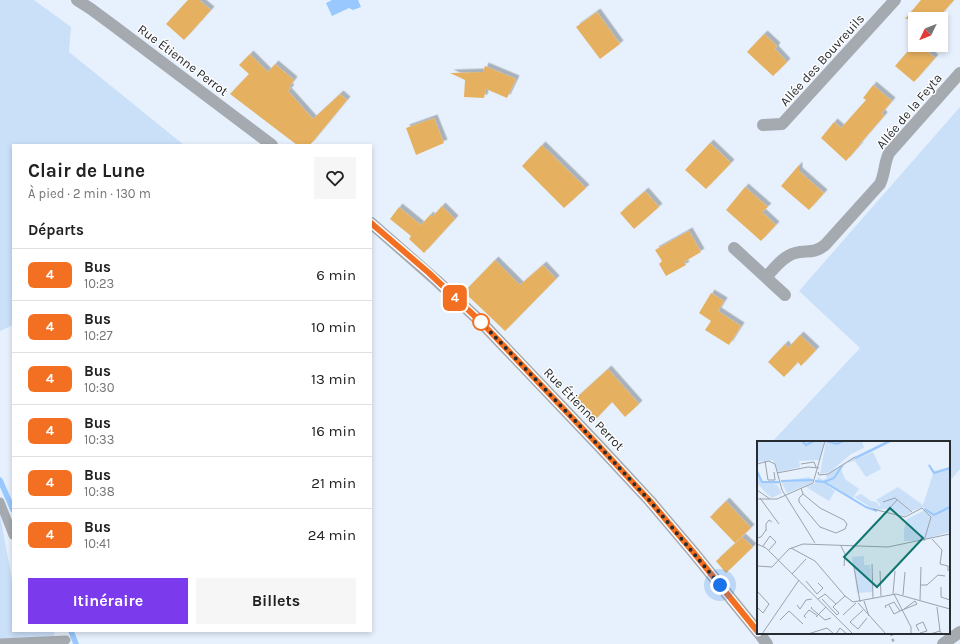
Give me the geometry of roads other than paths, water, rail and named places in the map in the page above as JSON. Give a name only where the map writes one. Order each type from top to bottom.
[{"type":"street","name":"Rue Étienne Perrot","points":[[77,0],[114,26],[271,144]]},
{"type":"street","name":"Allée des Bouvreuils","points":[[763,125],[782,124],[895,0]]},
{"type":"street","name":"Allée de la Feyta","points":[[766,277],[786,257],[794,253],[818,250],[825,245],[880,184],[886,159],[889,153],[960,73]]},
{"type":"street","name":"Rue Étienne Perrot","points":[[372,224],[432,276],[481,322],[599,446],[655,507],[757,632]]},
{"type":"street","points":[[734,248],[786,295]]},
{"type":"street","points":[[943,644],[960,632]]},
{"type":"street","name":"Rue Étienne Perrot","points":[[759,634],[767,644]]},
{"type":"lane","points":[[0,502],[12,532]]},
{"type":"lane","points":[[0,643],[65,638]]},
{"type":"water","points":[[332,0],[358,0],[361,7],[353,10],[349,8],[332,16],[326,3]]},
{"type":"waterway","points":[[0,480],[12,508]]},
{"type":"waterway","points":[[71,632],[76,644]]}]
